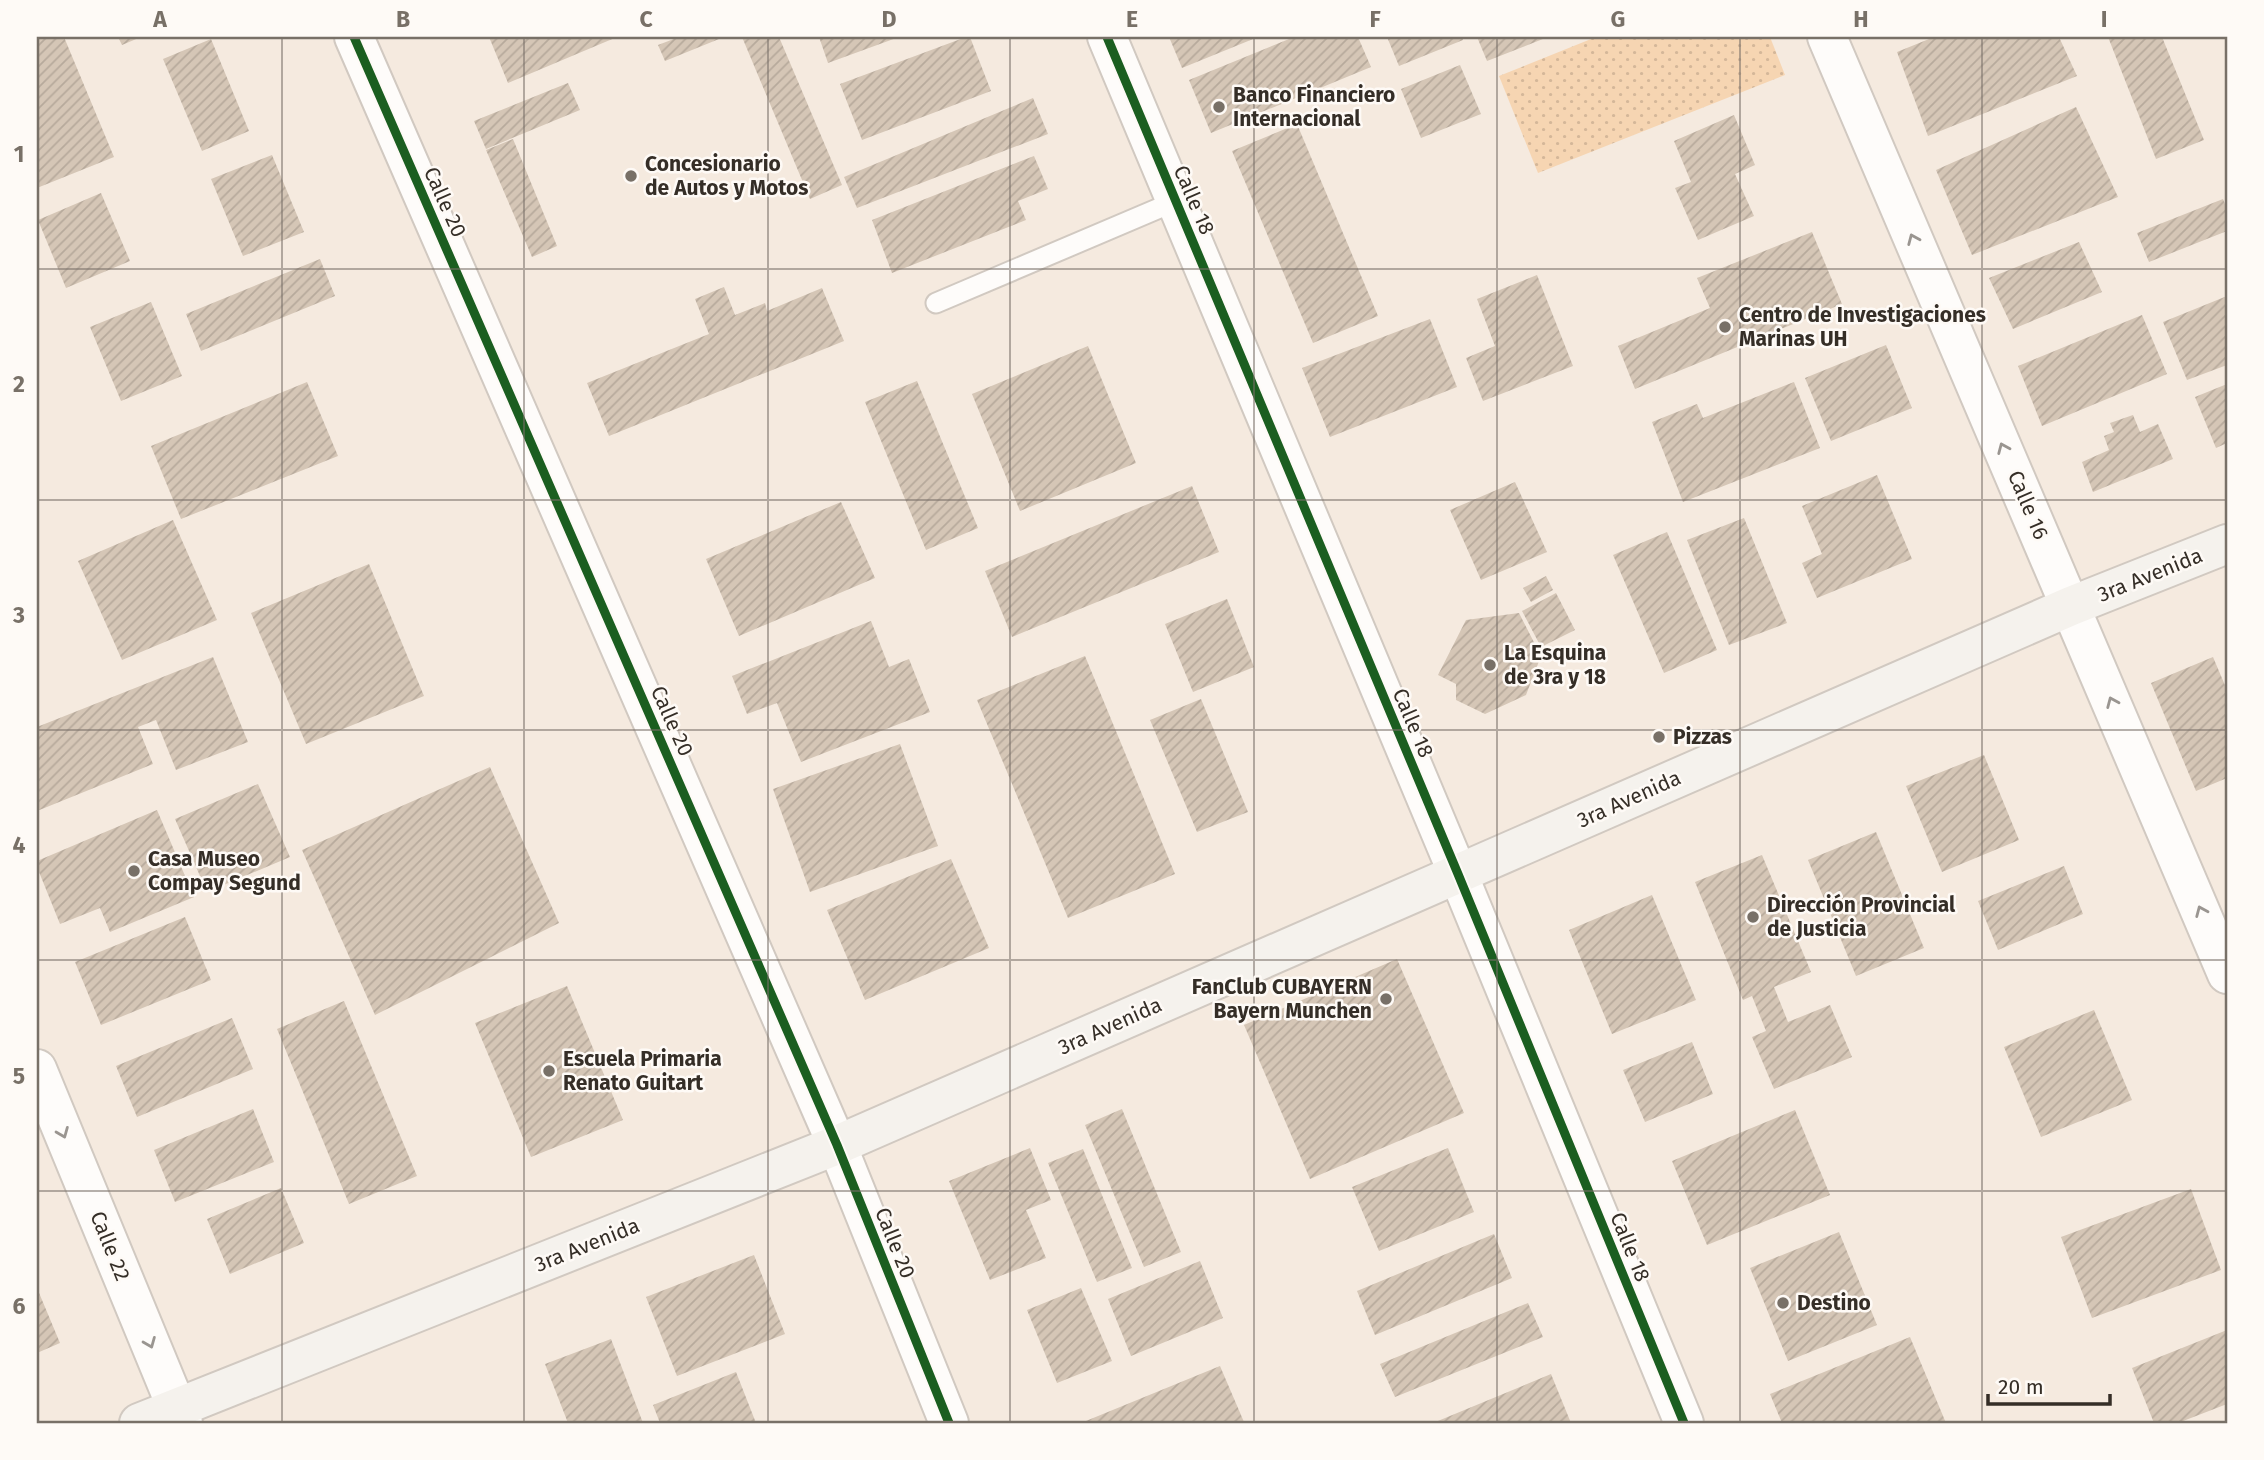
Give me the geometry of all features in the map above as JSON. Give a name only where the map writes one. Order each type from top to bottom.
[{"type":"main road","name":"3ra Avenida","points":[[139,1423],[180,1416],[837,1145],[2071,606],[2227,544]]},
{"type":"street","name":"Calle 20","points":[[354,37],[837,1145],[949,1423]]},
{"type":"street","name":"Calle 18","points":[[1107,37],[1458,874],[1684,1423]]},
{"type":"street","name":"Calle 16","points":[[1827,37],[2227,974]]},
{"type":"street","name":"Calle 22","points":[[37,1069],[180,1416]]},
{"type":"lane","points":[[936,303],[1176,201]]},
{"type":"shaded area","points":[[1596,37],[1770,37],[1785,75],[1538,173],[1499,76]]},
{"type":"building","points":[[37,37],[64,37],[114,157],[37,188]]},
{"type":"building","points":[[118,37],[141,37],[122,45]]},
{"type":"building","points":[[489,37],[617,37],[508,83]]},
{"type":"building","points":[[679,37],[719,39],[665,61],[658,45]]},
{"type":"building","points":[[742,37],[779,37],[842,185],[810,199]]},
{"type":"building","points":[[819,37],[899,37],[828,63]]},
{"type":"building","points":[[970,37],[991,91],[862,140],[840,84]]},
{"type":"building","points":[[1169,37],[1258,37],[1182,68]]},
{"type":"building","points":[[1294,37],[1358,37],[1371,67],[1211,133],[1189,80]]},
{"type":"building","points":[[1387,37],[1462,37],[1463,40],[1399,66]]},
{"type":"building","points":[[1477,37],[1548,37],[1487,61]]},
{"type":"building","points":[[1934,37],[2059,37],[2077,76],[1928,136],[1897,52]]},
{"type":"building","points":[[2108,37],[2162,37],[2204,140],[2156,159]]},
{"type":"building","points":[[211,39],[249,131],[202,151],[163,59]]},
{"type":"building","points":[[1460,65],[1481,114],[1421,138],[1401,89]]},
{"type":"building","points":[[568,83],[580,110],[486,149],[474,121]]},
{"type":"building","points":[[1033,98],[1048,134],[857,208],[844,177]]},
{"type":"building","points":[[2076,107],[2118,197],[1972,255],[1936,170]]},
{"type":"building","points":[[1734,115],[1755,165],[1735,174],[1754,216],[1698,240],[1675,188],[1691,182],[1674,141]]},
{"type":"building","points":[[1297,124],[1378,316],[1313,343],[1232,151]]},
{"type":"building","points":[[513,139],[557,246],[532,257],[486,150]]},
{"type":"building","points":[[272,155],[304,232],[243,256],[211,179]]},
{"type":"building","points":[[1034,156],[1048,189],[1018,201],[1026,220],[892,273],[872,220]]},
{"type":"building","points":[[101,193],[130,261],[66,288],[38,220]]},
{"type":"building","points":[[2223,199],[2227,209],[2227,231],[2149,262],[2137,233]]},
{"type":"building","name":"Centro de Investigaciones Marinas UH","points":[[1812,232],[1842,304],[1635,389],[1618,346],[1710,308],[1697,278]]},
{"type":"building","points":[[2079,242],[2102,292],[2013,329],[1989,278]]},
{"type":"building","points":[[320,259],[335,296],[201,351],[186,314]]},
{"type":"building","points":[[1537,275],[1573,366],[1483,401],[1466,358],[1495,346],[1477,299]]},
{"type":"building","points":[[724,287],[735,315],[765,303],[767,311],[822,288],[844,341],[609,436],[587,383],[709,334],[695,299]]},
{"type":"building","points":[[2227,296],[2227,365],[2187,380],[2163,322]]},
{"type":"building","points":[[151,302],[182,376],[121,401],[90,327]]},
{"type":"building","points":[[2142,315],[2167,374],[2042,426],[2018,366]]},
{"type":"building","points":[[1430,319],[1457,387],[1330,437],[1302,368]]},
{"type":"building","points":[[1886,345],[1912,408],[1831,441],[1805,378]]},
{"type":"building","points":[[1088,346],[1136,463],[1020,511],[972,394]]},
{"type":"building","points":[[917,381],[978,528],[926,550],[865,402]]},
{"type":"building","points":[[307,382],[338,456],[181,519],[151,446]]},
{"type":"building","points":[[1794,382],[1820,448],[1683,502],[1652,422],[1697,404],[1703,418]]},
{"type":"building","points":[[2227,384],[2227,443],[2216,448],[2195,397]]},
{"type":"building","points":[[2133,415],[2140,432],[2158,424],[2173,459],[2093,492],[2082,462],[2109,450],[2104,436],[2114,432],[2110,423]]},
{"type":"building","points":[[1877,475],[1912,559],[1817,598],[1802,563],[1822,554],[1802,506]]},
{"type":"building","points":[[1515,482],[1547,552],[1481,580],[1450,510]]},
{"type":"building","points":[[1192,486],[1219,552],[1012,637],[985,571]]},
{"type":"building","points":[[841,502],[875,578],[739,636],[706,559]]},
{"type":"building","points":[[1744,518],[1787,623],[1729,645],[1687,540]]},
{"type":"building","points":[[173,520],[217,620],[122,660],[78,561]]},
{"type":"building","points":[[1667,532],[1717,650],[1664,673],[1613,555]]},
{"type":"building","points":[[369,564],[424,696],[306,744],[251,613]]},
{"type":"building","points":[[1546,576],[1553,590],[1531,602],[1523,588]]},
{"type":"building","points":[[1556,593],[1575,630],[1541,647],[1522,611]]},
{"type":"building","points":[[1227,599],[1254,667],[1193,692],[1165,624]]},
{"type":"building","name":"La Esquina de 3ra y 18","points":[[1519,613],[1541,656],[1526,695],[1485,714],[1456,700],[1456,684],[1438,675],[1466,620]]},
{"type":"building","points":[[871,621],[889,667],[909,659],[930,712],[801,762],[777,703],[747,714],[732,676]]},
{"type":"building","points":[[1085,656],[1175,874],[1068,918],[977,700]]},
{"type":"building","points":[[213,657],[248,742],[176,770],[156,720],[138,727],[153,764],[37,811],[37,727]]},
{"type":"building","points":[[2213,657],[2227,690],[2227,778],[2196,791],[2151,683]]},
{"type":"building","points":[[1201,699],[1248,812],[1197,832],[1150,720]]},
{"type":"building","points":[[900,744],[938,846],[810,892],[773,789]]},
{"type":"building","points":[[1984,755],[2019,840],[1942,872],[1906,786]]},
{"type":"building","points":[[490,767],[559,923],[375,1015],[302,850]]},
{"type":"building","points":[[258,784],[290,857],[207,892],[175,819]]},
{"type":"building","name":"Casa Museo Compay Segund","points":[[157,810],[194,897],[110,932],[100,908],[60,924],[37,861]]},
{"type":"building","points":[[1876,832],[1924,948],[1856,976],[1808,860]]},
{"type":"building","points":[[1762,855],[1811,972],[1774,987],[1788,1022],[1830,1005],[1852,1057],[1774,1089],[1752,1037],[1766,1031],[1752,996],[1743,1000],[1695,882]]},
{"type":"building","points":[[951,859],[989,948],[865,1000],[827,910]]},
{"type":"building","points":[[2064,866],[2083,914],[1998,950],[1978,901]]},
{"type":"building","points":[[1652,895],[1696,1000],[1612,1034],[1569,930]]},
{"type":"building","points":[[185,917],[211,980],[101,1025],[75,962]]},
{"type":"building","points":[[1397,959],[1464,1113],[1310,1179],[1244,1025]]},
{"type":"building","name":"Escuela Primaria Renato Guitart","points":[[567,986],[623,1120],[531,1157],[475,1023]]},
{"type":"building","points":[[344,1001],[417,1176],[349,1204],[277,1029]]},
{"type":"building","points":[[2094,1010],[2132,1100],[2041,1137],[2004,1047]]},
{"type":"building","points":[[232,1018],[253,1069],[137,1117],[116,1066]]},
{"type":"building","points":[[1692,1042],[1713,1094],[1645,1122],[1623,1070]]},
{"type":"building","points":[[253,1109],[274,1162],[175,1202],[154,1150]]},
{"type":"building","points":[[1122,1109],[1181,1252],[1144,1267],[1085,1125]]},
{"type":"building","points":[[1795,1110],[1830,1195],[1707,1245],[1672,1161]]},
{"type":"building","points":[[1030,1148],[1051,1200],[1026,1210],[1046,1258],[990,1280],[949,1181]]},
{"type":"building","points":[[1448,1148],[1474,1212],[1379,1251],[1352,1187]]},
{"type":"building","points":[[1083,1149],[1132,1268],[1097,1282],[1048,1163]]},
{"type":"building","points":[[281,1188],[304,1243],[230,1274],[207,1219]]},
{"type":"building","points":[[2191,1189],[2221,1270],[2092,1318],[2061,1237]]},
{"type":"building","points":[[1839,1232],[1877,1325],[1788,1361],[1750,1268]]},
{"type":"building","points":[[1494,1234],[1512,1278],[1375,1335],[1357,1291]]},
{"type":"building","points":[[754,1255],[785,1334],[677,1376],[646,1297]]},
{"type":"building","points":[[1200,1261],[1223,1318],[1131,1356],[1108,1299]]},
{"type":"building","points":[[37,1288],[60,1343],[37,1353]]},
{"type":"building","points":[[1081,1288],[1112,1361],[1057,1383],[1027,1310]]},
{"type":"building","points":[[1528,1303],[1543,1337],[1395,1397],[1380,1364]]},
{"type":"building","points":[[2227,1330],[2227,1404],[2178,1423],[2154,1423],[2132,1368]]},
{"type":"building","points":[[1910,1337],[1946,1423],[1782,1423],[1770,1394]]},
{"type":"building","points":[[611,1339],[643,1423],[568,1423],[545,1364]]},
{"type":"building","points":[[1220,1366],[1244,1422],[1081,1423]]},
{"type":"building","points":[[736,1372],[756,1423],[660,1423],[653,1405]]},
{"type":"building","points":[[1551,1374],[1571,1423],[1433,1423]]},
{"type":"cycle path","points":[[354,37],[837,1145],[949,1423]]},
{"type":"cycle path","points":[[1107,37],[1458,874],[1684,1423]]},
{"type":"place","name":"Banco Financiero Internacional","points":[[1219,107]]},
{"type":"place","name":"Concesionario de Autos y Motos","points":[[631,176]]},
{"type":"place","name":"Centro de Investigaciones Marinas UH","points":[[1725,327]]},
{"type":"place","name":"La Esquina de 3ra y 18","points":[[1490,665]]},
{"type":"place","name":"Pizzas","points":[[1659,737]]},
{"type":"place","name":"Casa Museo Compay Segund","points":[[134,871]]},
{"type":"place","name":"Dirección Provincial de Justicia","points":[[1753,917]]},
{"type":"place","name":"FanClub CUBAYERN Bayern Munchen","points":[[1386,999]]},
{"type":"place","name":"Escuela Primaria Renato Guitart","points":[[549,1071]]},
{"type":"place","name":"Destino","points":[[1783,1303]]}]
